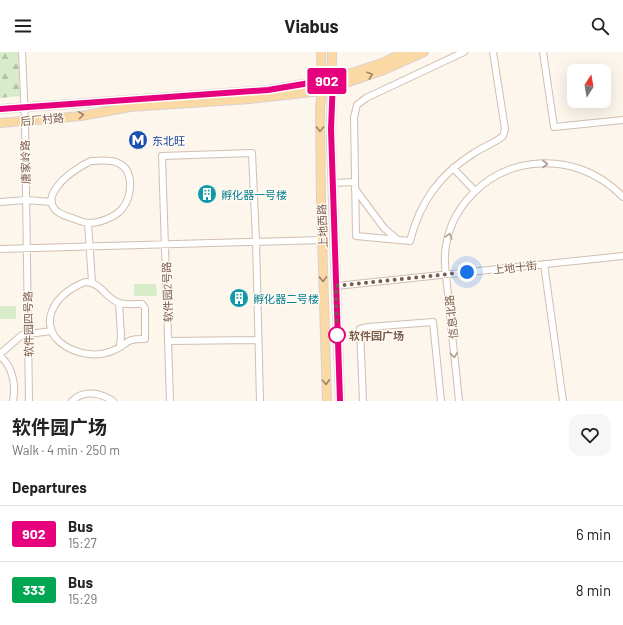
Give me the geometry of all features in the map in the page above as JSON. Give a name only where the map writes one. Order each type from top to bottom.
[{"type":"main road","name":"上地西路","points":[[321,52],[322,91],[320,107],[322,240],[328,401]]},
{"type":"main road","name":"上地西路","points":[[332,52],[333,88],[330,103],[340,401]]},
{"type":"main road","name":"后厂村路","points":[[0,110],[268,90],[333,79],[382,63],[405,52]]},
{"type":"main road","name":"后厂村路","points":[[0,123],[81,116],[130,107],[250,99],[322,91],[384,70],[424,52]]},
{"type":"street","name":"唐家岭路","points":[[22,52],[25,120],[27,248]]},
{"type":"street","points":[[464,52],[366,98],[357,105],[354,117],[356,236],[410,241],[415,219],[435,186],[453,168],[476,152],[501,138],[505,133],[493,52]]},
{"type":"street","points":[[543,52],[554,127],[623,120]]},
{"type":"street","name":"软件园2号路","points":[[170,401],[162,156],[252,153],[256,241]]},
{"type":"street","points":[[91,161],[118,162],[124,166],[130,179],[128,194],[123,208],[114,215],[100,221],[88,223],[58,214],[53,208],[53,194],[57,185],[80,166],[91,161]]},
{"type":"street","name":"信息北路","points":[[459,401],[445,254],[452,226],[459,212],[475,191],[487,180],[503,171],[517,166],[543,163],[583,169],[609,184],[623,197]]},
{"type":"street","points":[[453,168],[475,191]]},
{"type":"street","points":[[333,182],[355,182]]},
{"type":"street","points":[[355,189],[384,228],[398,240]]},
{"type":"street","points":[[0,202],[26,200],[52,202]]},
{"type":"street","points":[[88,223],[92,282]]},
{"type":"street","points":[[0,249],[322,240]]},
{"type":"street","points":[[256,241],[260,401]]},
{"type":"street","name":"软件园四号路","points":[[27,248],[29,401]]},
{"type":"street","name":"上地十街","points":[[336,286],[623,256]]},
{"type":"street","points":[[544,264],[563,401]]},
{"type":"street","points":[[85,282],[92,282],[99,286],[119,303],[142,304],[145,308],[145,339],[131,339],[110,352],[93,354],[74,351],[59,342],[51,331],[50,315],[56,303],[69,289],[85,282]]},
{"type":"street","points":[[119,303],[121,335],[120,347]]},
{"type":"street","points":[[363,401],[360,329],[368,327],[433,322],[441,401]]},
{"type":"street","points":[[13,401],[12,374],[6,362],[0,355],[20,336],[29,333],[51,331]]},
{"type":"street","points":[[168,341],[258,340]]},
{"type":"street","points":[[72,401],[78,396],[89,393],[105,396],[113,401]]},
{"type":"green space","points":[[0,52],[18,52],[20,96],[0,98]]},
{"type":"green space","points":[[134,284],[156,284],[157,296],[134,296]]},
{"type":"green space","points":[[0,306],[16,306],[16,319],[0,319]]},
{"type":"bus line","name":"902","points":[[0,109],[268,90],[333,79],[330,103],[340,401]]},
{"type":"place","name":"东北旺","points":[[138,140]]},
{"type":"place","name":"孵化器一号楼","points":[[207,194]]},
{"type":"place","name":"孵化器二号楼","points":[[239,298]]},
{"type":"place","name":"软件园广场","points":[[337,335]]},
{"type":"route","points":[[337,335],[336,286],[467,272]]}]
